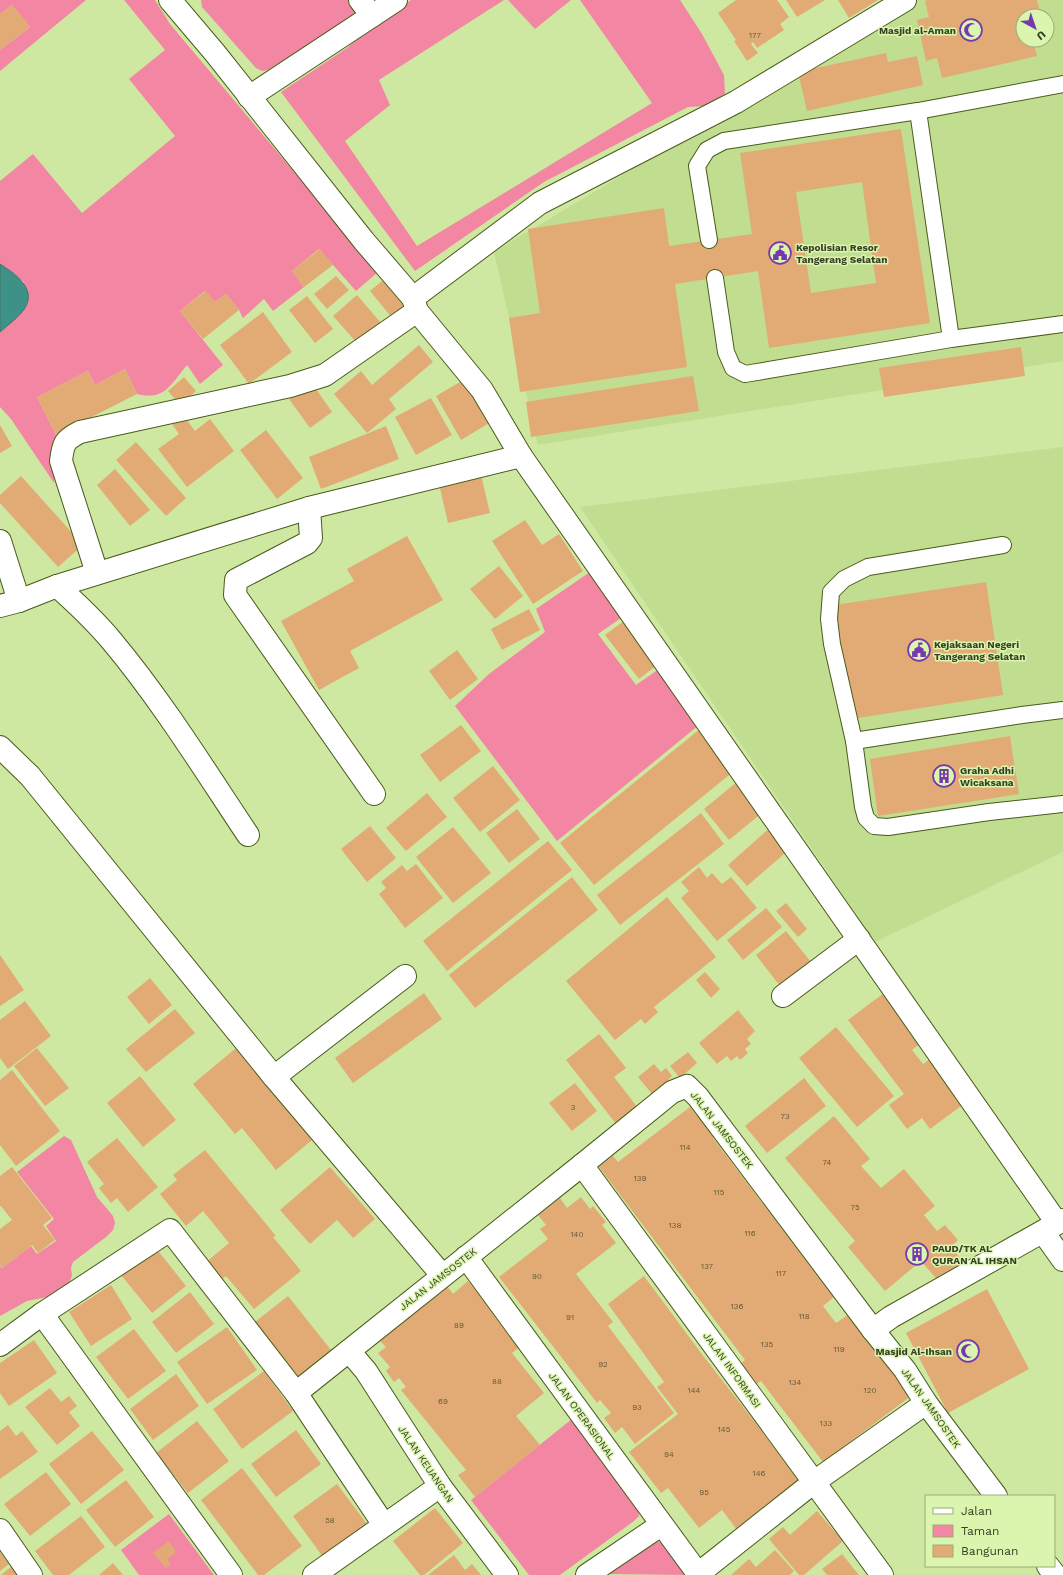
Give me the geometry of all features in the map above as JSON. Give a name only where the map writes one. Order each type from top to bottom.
[{"type":"street","points":[[170,0],[415,304],[482,390],[521,456],[859,939],[1054,1225],[1063,1260]]},
{"type":"street","points":[[249,97],[366,8],[396,0]]},
{"type":"street","points":[[97,573],[61,461],[63,445],[70,437],[80,432],[290,386],[325,375],[540,203],[736,102],[905,0]]},
{"type":"street","points":[[0,541],[9,603],[97,573],[309,508],[521,456]]},
{"type":"street","points":[[309,508],[311,538],[307,543],[236,580],[234,595],[374,794]]},
{"type":"street","points":[[57,586],[82,609],[111,640],[169,717],[248,836]]},
{"type":"street","points":[[0,747],[30,776],[274,1078],[442,1275]]},
{"type":"street","points":[[783,996],[859,939]]},
{"type":"street","points":[[274,1078],[405,976]]},
{"type":"street","name":"JALAN JAMSOSTEK","points":[[296,1393],[672,1092],[687,1086],[698,1097],[872,1330],[904,1370],[926,1403],[995,1495]]},
{"type":"street","name":"JALAN INFORMASI","points":[[582,1165],[882,1575]]},
{"type":"street","points":[[872,1330],[891,1317],[1054,1225]]},
{"type":"street","points":[[0,1345],[42,1314],[170,1230],[296,1393],[384,1525]]},
{"type":"street","name":"JALAN OPERASIONAL","points":[[466,1257],[661,1525],[699,1574]]},
{"type":"street","points":[[42,1314],[231,1575]]},
{"type":"street","name":"JALAN KEUANGAN","points":[[349,1351],[366,1371],[440,1486],[507,1575]]},
{"type":"street","points":[[699,1574],[814,1482],[926,1403]]},
{"type":"street","points":[[314,1575],[440,1486]]},
{"type":"street","points":[[587,1575],[661,1525]]},
{"type":"street","points":[[0,1530],[31,1575]]},
{"type":"street","points":[[1049,1567],[1055,1575]]},
{"type":"lane","points":[[709,240],[697,166],[707,150],[724,141],[918,111],[1063,84]]},
{"type":"lane","points":[[918,111],[951,339]]},
{"type":"lane","points":[[715,278],[726,352],[733,368],[745,374],[951,339],[1063,324]]},
{"type":"lane","points":[[1003,545],[868,567],[844,579],[831,592],[829,619],[832,644],[854,741],[863,807],[866,818],[874,826],[888,827],[989,812],[1063,804]]},
{"type":"lane","points":[[854,741],[1063,710]]},
{"type":"shaded area","points":[[915,0],[1063,0],[1063,361],[538,445],[494,252]]},
{"type":"shaded area","name":"Kejaksaan Negeri Tangerang Selatan","points":[[1063,447],[1063,852],[875,942],[580,507]]},
{"type":"green space","points":[[0,0],[86,0],[0,71],[0,50],[30,27],[12,5],[0,14]]},
{"type":"green space","points":[[124,0],[155,0],[170,24],[378,272],[356,291],[319,249],[292,271],[304,287],[273,311],[264,299],[243,318],[239,310],[226,294],[215,302],[205,291],[180,311],[223,365],[200,384],[187,365],[172,384],[161,393],[147,396],[137,394],[125,369],[95,385],[88,371],[37,397],[56,435],[54,483],[11,419],[0,407],[0,332],[25,307],[24,282],[0,264],[0,181],[33,154],[82,213],[175,136],[129,79],[165,50]]},
{"type":"green space","points":[[201,0],[348,0],[357,14],[268,70],[262,71],[256,68],[202,7]]},
{"type":"green space","points":[[411,0],[504,0],[379,80],[390,105],[345,141],[417,246],[652,103],[580,0],[680,0],[702,34],[724,75],[725,94],[704,106],[688,107],[544,182],[415,271],[281,92],[347,48],[373,25]]},
{"type":"green space","points":[[508,0],[571,0],[535,29]]},
{"type":"green space","points":[[590,572],[621,618],[598,634],[636,685],[659,669],[699,725],[557,841],[455,706],[489,674],[545,632],[536,609]]},
{"type":"green space","points":[[64,1136],[71,1140],[97,1197],[113,1216],[115,1223],[113,1230],[73,1262],[71,1268],[72,1275],[70,1281],[66,1285],[47,1297],[27,1301],[0,1316],[0,1266],[2,1268],[31,1246],[37,1254],[56,1241],[46,1226],[54,1219],[17,1172]]},
{"type":"green space","points":[[572,1419],[638,1506],[639,1516],[560,1575],[529,1575],[471,1500]]},
{"type":"green space","points":[[169,1514],[214,1575],[139,1575],[121,1550]]},
{"type":"green space","points":[[653,1542],[660,1542],[665,1546],[688,1575],[607,1574]]},
{"type":"water","points":[[0,264],[12,272],[22,282],[28,294],[28,301],[25,308],[17,318],[0,332]]},
{"type":"building","points":[[736,0],[777,0],[789,17],[780,24],[784,30],[757,48],[753,42],[751,44],[758,53],[747,61],[734,41],[736,40],[718,13]]},
{"type":"building","points":[[786,0],[825,0],[797,17]]},
{"type":"building","points":[[838,0],[878,0],[849,18]]},
{"type":"building","name":"Masjid al-Aman","points":[[1037,0],[1039,8],[1015,8],[1015,48],[1035,48],[1037,56],[942,78],[937,58],[926,61],[917,20],[929,17],[925,1]]},
{"type":"building","points":[[12,5],[30,27],[0,50],[0,14]]},
{"type":"building","points":[[886,53],[888,62],[917,56],[923,85],[807,111],[798,72]]},
{"type":"building","points":[[901,129],[930,323],[769,348],[758,271],[675,284],[687,367],[520,392],[509,318],[540,313],[528,229],[664,208],[669,246],[752,234],[740,153]],"holes":[[[862,182],[876,283],[811,293],[796,192]]]},
{"type":"building","points":[[320,249],[333,265],[304,287],[292,271]]},
{"type":"building","points":[[336,276],[349,290],[327,309],[314,294]]},
{"type":"building","points":[[387,277],[414,310],[397,324],[370,291]]},
{"type":"building","points":[[206,291],[215,302],[226,294],[239,310],[203,339],[180,311]]},
{"type":"building","points":[[357,295],[381,323],[358,344],[333,316]]},
{"type":"building","points":[[307,296],[333,329],[315,343],[289,310]]},
{"type":"building","points":[[263,312],[292,352],[249,384],[220,345]]},
{"type":"building","points":[[419,345],[433,362],[389,399],[396,409],[367,433],[334,394],[361,371],[372,385]]},
{"type":"building","points":[[1021,347],[1025,376],[884,397],[879,368]]},
{"type":"building","points":[[125,369],[137,394],[56,435],[37,397],[88,371],[95,385]]},
{"type":"building","points":[[693,376],[699,411],[531,437],[526,402]]},
{"type":"building","points":[[184,377],[196,391],[180,405],[168,391]]},
{"type":"building","points":[[465,379],[491,422],[461,440],[436,396]]},
{"type":"building","points":[[312,383],[332,412],[310,428],[289,399]]},
{"type":"building","points":[[431,398],[452,435],[416,455],[395,417]]},
{"type":"building","points":[[184,416],[195,431],[210,419],[234,451],[187,487],[158,449],[179,434],[172,424]]},
{"type":"building","points":[[0,425],[12,446],[0,453]]},
{"type":"building","points":[[386,426],[399,459],[321,489],[309,457]]},
{"type":"building","points":[[266,430],[303,478],[277,499],[240,450]]},
{"type":"building","points":[[136,442],[186,498],[166,516],[116,460]]},
{"type":"building","points":[[115,469],[150,510],[130,526],[97,485]]},
{"type":"building","points":[[481,475],[490,513],[448,523],[439,484]]},
{"type":"building","points":[[21,476],[83,545],[58,567],[0,503],[0,495]]},
{"type":"building","points":[[525,520],[542,545],[559,534],[583,571],[533,604],[492,541]]},
{"type":"building","points":[[407,536],[443,600],[350,651],[359,668],[319,690],[281,621],[354,581],[347,569]]},
{"type":"building","points":[[499,566],[523,596],[495,619],[470,589]]},
{"type":"building","name":"Kejaksaan Negeri Tangerang Selatan","points":[[986,582],[1003,695],[852,719],[835,605]]},
{"type":"building","points":[[529,609],[540,630],[502,650],[491,629]]},
{"type":"building","points":[[628,618],[661,662],[639,679],[605,635]]},
{"type":"building","points":[[457,650],[478,679],[450,700],[429,671]]},
{"type":"building","points":[[461,725],[481,751],[440,782],[420,755]]},
{"type":"building","points":[[700,729],[734,771],[594,885],[560,843]]},
{"type":"building","name":"Graha Adhi Wicaksana","points":[[1010,736],[1019,794],[878,816],[870,759]]},
{"type":"building","points":[[493,766],[520,800],[480,832],[453,798]]},
{"type":"building","points":[[738,781],[763,812],[729,840],[704,809]]},
{"type":"building","points":[[427,793],[447,817],[406,851],[386,828]]},
{"type":"building","points":[[517,809],[540,839],[509,863],[486,833]]},
{"type":"building","points":[[701,813],[724,844],[620,925],[597,895]]},
{"type":"building","points":[[370,826],[396,858],[367,882],[341,849]]},
{"type":"building","points":[[772,826],[791,848],[747,886],[728,865]]},
{"type":"building","points":[[453,827],[491,873],[453,903],[416,857]]},
{"type":"building","points":[[548,841],[572,870],[447,971],[423,941]]},
{"type":"building","points":[[416,864],[443,898],[405,928],[379,894],[386,888],[381,882],[402,865],[407,871]]},
{"type":"building","points":[[699,867],[707,878],[712,873],[722,884],[731,877],[757,908],[717,941],[681,898],[689,891],[681,882]]},
{"type":"building","points":[[572,877],[598,910],[475,1008],[449,975]]},
{"type":"building","points":[[667,897],[716,957],[654,1007],[658,1012],[645,1024],[641,1019],[615,1040],[566,981]]},
{"type":"building","points":[[786,903],[807,929],[798,937],[776,911]]},
{"type":"building","points":[[766,908],[782,927],[743,960],[727,940]]},
{"type":"building","points":[[786,931],[811,962],[780,986],[756,955]]},
{"type":"building","points":[[0,955],[24,990],[0,1006]]},
{"type":"building","points":[[705,972],[720,989],[711,998],[696,980]]},
{"type":"building","points":[[150,978],[172,1005],[149,1024],[127,997]]},
{"type":"building","points":[[424,993],[442,1019],[353,1083],[335,1058]]},
{"type":"building","points":[[884,993],[927,1038],[912,1050],[923,1064],[936,1055],[969,1100],[930,1129],[922,1118],[907,1129],[889,1105],[904,1094],[848,1020]]},
{"type":"building","points":[[25,1001],[51,1036],[8,1069],[0,1058],[0,1020]]},
{"type":"building","points":[[175,1009],[195,1033],[146,1072],[126,1049]]},
{"type":"building","points":[[738,1010],[755,1031],[747,1039],[751,1044],[745,1049],[748,1053],[740,1060],[737,1056],[731,1061],[727,1056],[717,1064],[699,1043]]},
{"type":"building","points":[[836,1027],[894,1096],[857,1127],[799,1058]]},
{"type":"building","points":[[599,1034],[626,1068],[614,1077],[638,1108],[617,1125],[566,1060]]},
{"type":"building","points":[[37,1048],[69,1088],[45,1106],[14,1066]]},
{"type":"building","points":[[236,1048],[312,1140],[276,1170],[242,1128],[235,1134],[193,1084]]},
{"type":"building","points":[[688,1052],[697,1063],[680,1078],[670,1066]]},
{"type":"building","points":[[654,1064],[661,1072],[666,1068],[672,1076],[668,1080],[673,1086],[656,1099],[638,1077]]},
{"type":"building","points":[[12,1070],[60,1131],[16,1166],[0,1145],[0,1080]]},
{"type":"building","points":[[140,1076],[176,1120],[143,1147],[107,1103]]},
{"type":"building","points":[[804,1078],[826,1106],[767,1153],[745,1126]]},
{"type":"building","points":[[575,1083],[597,1111],[572,1131],[549,1103]]},
{"type":"building","points":[[690,1107],[697,1116],[703,1112],[719,1133],[713,1138],[834,1297],[823,1306],[836,1323],[849,1314],[911,1396],[823,1462],[761,1381],[754,1386],[739,1365],[745,1360],[599,1167],[613,1156],[618,1162]]},
{"type":"building","points":[[834,1116],[870,1159],[861,1166],[881,1188],[904,1169],[935,1206],[924,1215],[937,1231],[945,1225],[958,1240],[951,1247],[965,1264],[941,1284],[921,1261],[885,1291],[848,1247],[855,1241],[785,1158]]},
{"type":"building","points":[[117,1138],[158,1187],[128,1212],[117,1198],[111,1203],[99,1188],[104,1184],[87,1162]]},
{"type":"building","points":[[205,1150],[276,1236],[273,1237],[301,1271],[254,1309],[226,1276],[220,1281],[205,1263],[229,1243],[203,1211],[186,1226],[160,1194],[177,1180],[173,1175]]},
{"type":"building","points":[[12,1167],[52,1218],[43,1225],[55,1240],[38,1253],[32,1245],[2,1268],[0,1265],[0,1229],[12,1220],[1,1206],[0,1207],[0,1176]]},
{"type":"building","points":[[330,1167],[375,1219],[353,1238],[337,1220],[310,1244],[280,1210]]},
{"type":"building","points":[[581,1197],[590,1209],[593,1206],[606,1222],[602,1225],[616,1243],[576,1274],[613,1322],[608,1326],[674,1413],[635,1444],[622,1427],[615,1433],[604,1418],[611,1413],[600,1400],[597,1403],[499,1277],[548,1239],[540,1229],[546,1225],[538,1215],[560,1198],[567,1208]]},
{"type":"building","points":[[155,1247],[186,1286],[152,1313],[121,1275]]},
{"type":"building","points":[[644,1276],[701,1353],[771,1443],[776,1439],[789,1454],[782,1458],[800,1481],[737,1530],[722,1510],[699,1528],[668,1488],[661,1493],[629,1452],[678,1414],[657,1387],[664,1382],[608,1304]]},
{"type":"building","points":[[468,1281],[521,1346],[512,1353],[544,1393],[516,1416],[540,1445],[475,1497],[458,1475],[466,1470],[401,1390],[406,1387],[399,1378],[394,1382],[386,1371],[390,1367],[378,1353],[386,1347],[379,1340],[447,1286],[453,1294]]},
{"type":"building","points":[[111,1285],[132,1319],[91,1346],[69,1312]]},
{"type":"building","name":"Masjid Al-Ihsan","points":[[987,1289],[1029,1369],[948,1413],[906,1333]]},
{"type":"building","points":[[190,1292],[214,1324],[176,1353],[152,1322]]},
{"type":"building","points":[[288,1296],[331,1350],[294,1380],[251,1325]]},
{"type":"building","points":[[227,1327],[257,1370],[207,1404],[177,1362]]},
{"type":"building","points":[[134,1329],[166,1371],[128,1399],[96,1357]]},
{"type":"building","points":[[34,1340],[57,1373],[9,1406],[0,1393],[0,1363]]},
{"type":"building","points":[[264,1371],[293,1411],[242,1449],[213,1409]]},
{"type":"building","points":[[176,1374],[199,1406],[153,1440],[130,1409]]},
{"type":"building","points":[[50,1388],[61,1402],[69,1396],[77,1406],[69,1412],[80,1426],[57,1445],[25,1407]]},
{"type":"building","points":[[197,1421],[229,1461],[188,1493],[156,1453]]},
{"type":"building","points":[[8,1425],[16,1436],[22,1431],[38,1452],[0,1479],[0,1431]]},
{"type":"building","points":[[296,1430],[321,1464],[276,1497],[251,1464]]},
{"type":"building","points":[[92,1431],[124,1470],[81,1504],[49,1464]]},
{"type":"building","points":[[242,1468],[302,1546],[264,1575],[258,1575],[201,1500]]},
{"type":"building","points":[[46,1472],[71,1504],[30,1536],[4,1504]]},
{"type":"building","points":[[126,1480],[154,1517],[115,1547],[86,1510]]},
{"type":"building","points":[[337,1484],[367,1524],[323,1557],[293,1516]]},
{"type":"building","points":[[435,1508],[463,1543],[424,1575],[420,1575],[393,1541]]},
{"type":"building","points":[[817,1511],[843,1541],[804,1575],[799,1575],[769,1539],[783,1527],[790,1535]]},
{"type":"building","points":[[81,1516],[105,1547],[69,1575],[53,1575],[35,1551]]},
{"type":"building","points":[[169,1541],[176,1552],[167,1559],[171,1564],[166,1568],[153,1553]]},
{"type":"building","points":[[775,1550],[794,1571],[790,1575],[731,1575],[749,1559],[756,1567]]},
{"type":"building","points":[[0,1552],[9,1564],[0,1571]]},
{"type":"building","points":[[842,1554],[859,1575],[827,1575],[822,1569]]},
{"type":"building","points":[[454,1555],[465,1570],[472,1564],[481,1575],[428,1575]]},
{"type":"building","points":[[17,1562],[24,1575],[1,1575]]},
{"type":"building","points":[[113,1563],[123,1575],[99,1575]]},
{"type":"place","name":"Masjid al-Aman","points":[[971,30]]},
{"type":"place","name":"Kepolisian Resor Tangerang Selatan","points":[[780,253]]},
{"type":"place","name":"Kejaksaan Negeri Tangerang Selatan","points":[[919,650]]},
{"type":"place","name":"Graha Adhi Wicaksana","points":[[944,776]]},
{"type":"place","name":"PAUD/TK AL QURAN AL IHSAN","points":[[917,1254]]},
{"type":"place","name":"Masjid Al-Ihsan","points":[[968,1351]]}]
